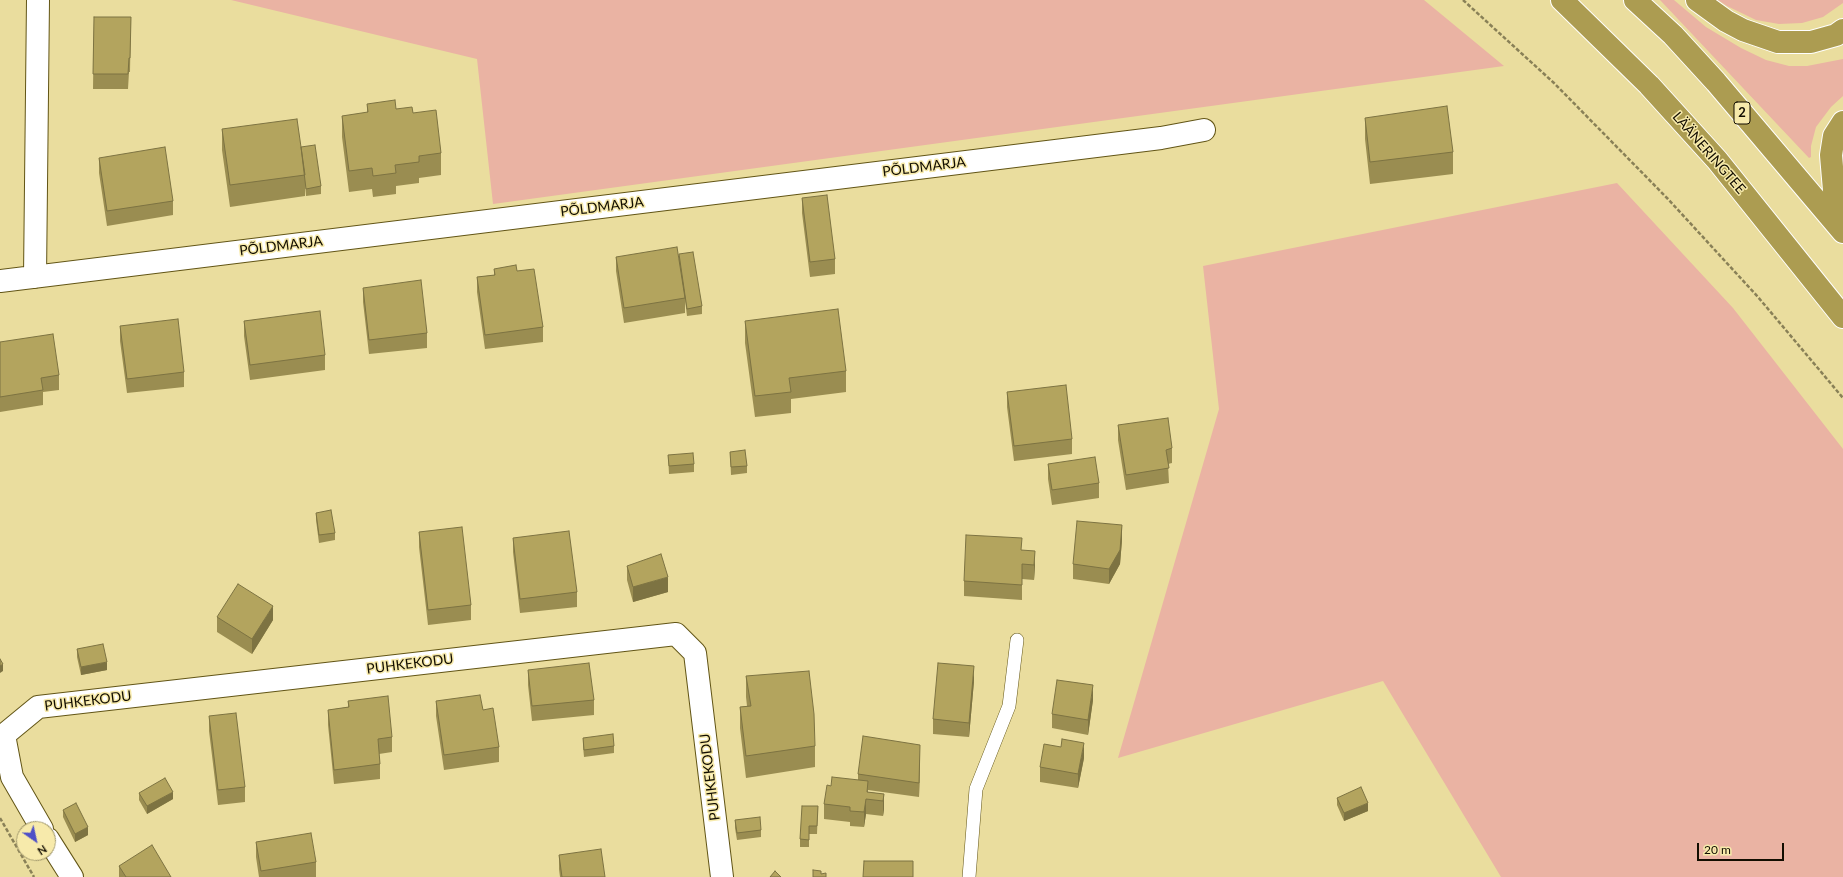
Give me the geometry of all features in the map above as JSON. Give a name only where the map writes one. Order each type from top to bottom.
[{"type":"highway","name":"LÄÄNERINGTEE","points":[[1562,0],[1649,85],[1717,160],[1843,318]]},
{"type":"highway","name":"2","points":[[1635,0],[1673,36],[1716,82],[1843,232]]},
{"type":"highway","points":[[1697,0],[1726,21],[1743,30],[1778,42],[1811,42],[1824,39],[1843,30]]},
{"type":"highway","points":[[1843,122],[1834,136],[1831,155],[1834,190],[1843,211]]},
{"type":"street","points":[[35,276],[38,0]]},
{"type":"street","name":"PÕLDMARJA","points":[[0,281],[1124,142],[1204,130]]},
{"type":"street","name":"PUHKEKODU","points":[[37,821],[12,777],[4,735],[38,707],[676,634],[695,653],[722,877]]},
{"type":"street","points":[[56,852],[72,877]]},
{"type":"lane","points":[[969,877],[976,789],[1009,706],[1017,640]]},
{"type":"path","points":[[1463,0],[1554,83],[1668,199],[1758,297],[1843,398]]},
{"type":"path","points":[[0,818],[34,877]]},
{"type":"shaded area","points":[[231,0],[1424,0],[1504,66],[493,204],[477,59]]},
{"type":"shaded area","points":[[1660,0],[1674,0],[1706,27],[1741,48],[1766,60],[1789,66],[1807,66],[1843,59],[1843,96],[1831,107],[1816,127],[1811,146],[1811,157],[1809,158]]},
{"type":"shaded area","points":[[1718,0],[1843,0],[1843,3],[1823,17],[1802,23],[1779,24],[1756,20]]},
{"type":"shaded area","points":[[1617,183],[1733,308],[1843,449],[1843,877],[1501,877],[1383,681],[1118,758],[1219,409],[1203,266]]},
{"type":"building","points":[[94,17],[131,17],[128,74],[93,74]]},
{"type":"building","points":[[395,100],[396,109],[412,107],[413,113],[436,110],[441,153],[419,156],[419,162],[395,165],[396,173],[373,176],[372,168],[349,171],[342,116],[368,112],[367,104]]},
{"type":"building","points":[[1447,106],[1453,152],[1370,162],[1365,118]]},
{"type":"building","points":[[297,119],[305,175],[230,185],[222,129]]},
{"type":"building","points":[[315,145],[321,186],[306,189],[301,147]]},
{"type":"building","points":[[165,147],[173,201],[107,211],[99,158]]},
{"type":"building","points":[[827,195],[835,259],[810,262],[802,198]]},
{"type":"building","points":[[677,247],[685,298],[624,308],[616,257]]},
{"type":"building","points":[[693,252],[702,306],[687,309],[679,254]]},
{"type":"building","points":[[516,265],[517,271],[534,269],[543,327],[485,335],[477,277],[495,275],[494,269]]},
{"type":"building","points":[[421,280],[427,333],[369,340],[363,288]]},
{"type":"building","points":[[838,309],[846,371],[789,378],[791,392],[755,396],[745,321]]},
{"type":"building","points":[[320,311],[325,355],[250,365],[244,321]]},
{"type":"building","points":[[178,319],[184,372],[127,379],[120,326]]},
{"type":"building","points":[[53,334],[59,375],[41,378],[43,390],[0,397],[0,342]]},
{"type":"building","points":[[1066,385],[1072,439],[1014,446],[1007,392]]},
{"type":"building","points":[[1168,418],[1172,448],[1166,450],[1169,468],[1126,475],[1118,425]]},
{"type":"building","points":[[745,450],[747,466],[731,467],[730,452]]},
{"type":"building","points":[[693,453],[694,464],[669,466],[668,455]]},
{"type":"building","points":[[1095,457],[1099,483],[1052,490],[1048,464]]},
{"type":"building","points":[[331,510],[335,533],[319,535],[316,513]]},
{"type":"building","points":[[1077,521],[1122,525],[1120,550],[1109,569],[1073,564]]},
{"type":"building","points":[[462,527],[471,605],[428,610],[419,532]]},
{"type":"building","points":[[569,531],[577,592],[520,599],[513,538]]},
{"type":"building","points":[[966,535],[1022,538],[1021,550],[1035,551],[1034,565],[1022,564],[1022,585],[964,581]]},
{"type":"building","points":[[661,554],[668,577],[633,587],[627,566]]},
{"type":"building","points":[[238,584],[273,606],[252,639],[217,617]]},
{"type":"building","points":[[103,644],[107,662],[81,667],[77,649]]},
{"type":"building","points":[[0,659],[3,664],[0,666]]},
{"type":"building","points":[[589,663],[594,700],[532,706],[528,670]]},
{"type":"building","points":[[938,663],[974,666],[969,723],[933,719]]},
{"type":"building","points":[[809,671],[814,714],[815,746],[746,756],[740,707],[751,706],[746,676]]},
{"type":"building","points":[[1057,680],[1093,685],[1088,720],[1052,714]]},
{"type":"building","points":[[480,695],[483,710],[493,708],[499,747],[444,755],[436,701]]},
{"type":"building","points":[[388,696],[392,737],[378,739],[380,764],[334,770],[328,710],[349,707],[348,701]]},
{"type":"building","points":[[236,713],[245,787],[218,790],[209,716]]},
{"type":"building","points":[[613,734],[614,746],[584,750],[583,738]]},
{"type":"building","points":[[863,736],[920,745],[919,783],[858,774]]},
{"type":"building","points":[[1062,739],[1084,743],[1078,774],[1040,767],[1044,744],[1061,747]]},
{"type":"building","points":[[832,777],[868,781],[867,792],[884,794],[883,801],[866,799],[864,812],[850,811],[850,807],[824,804],[827,785],[831,786]]},
{"type":"building","points":[[165,778],[173,792],[147,806],[139,793]]},
{"type":"building","points":[[1361,787],[1368,803],[1344,813],[1337,798]]},
{"type":"building","points":[[76,803],[88,827],[75,834],[63,810]]},
{"type":"building","points":[[802,806],[818,806],[817,826],[809,826],[809,840],[800,839]]},
{"type":"building","points":[[760,817],[761,830],[737,833],[735,820]]},
{"type":"building","points":[[311,833],[316,862],[261,871],[256,842]]},
{"type":"building","points":[[152,845],[171,877],[126,877],[119,866]]},
{"type":"building","points":[[601,849],[605,877],[562,877],[559,855]]},
{"type":"building","points":[[864,861],[913,861],[913,877],[863,877]]},
{"type":"building","points":[[813,870],[821,871],[821,874],[826,873],[826,877],[813,877]]},
{"type":"building","points":[[775,871],[781,877],[770,877]]}]
